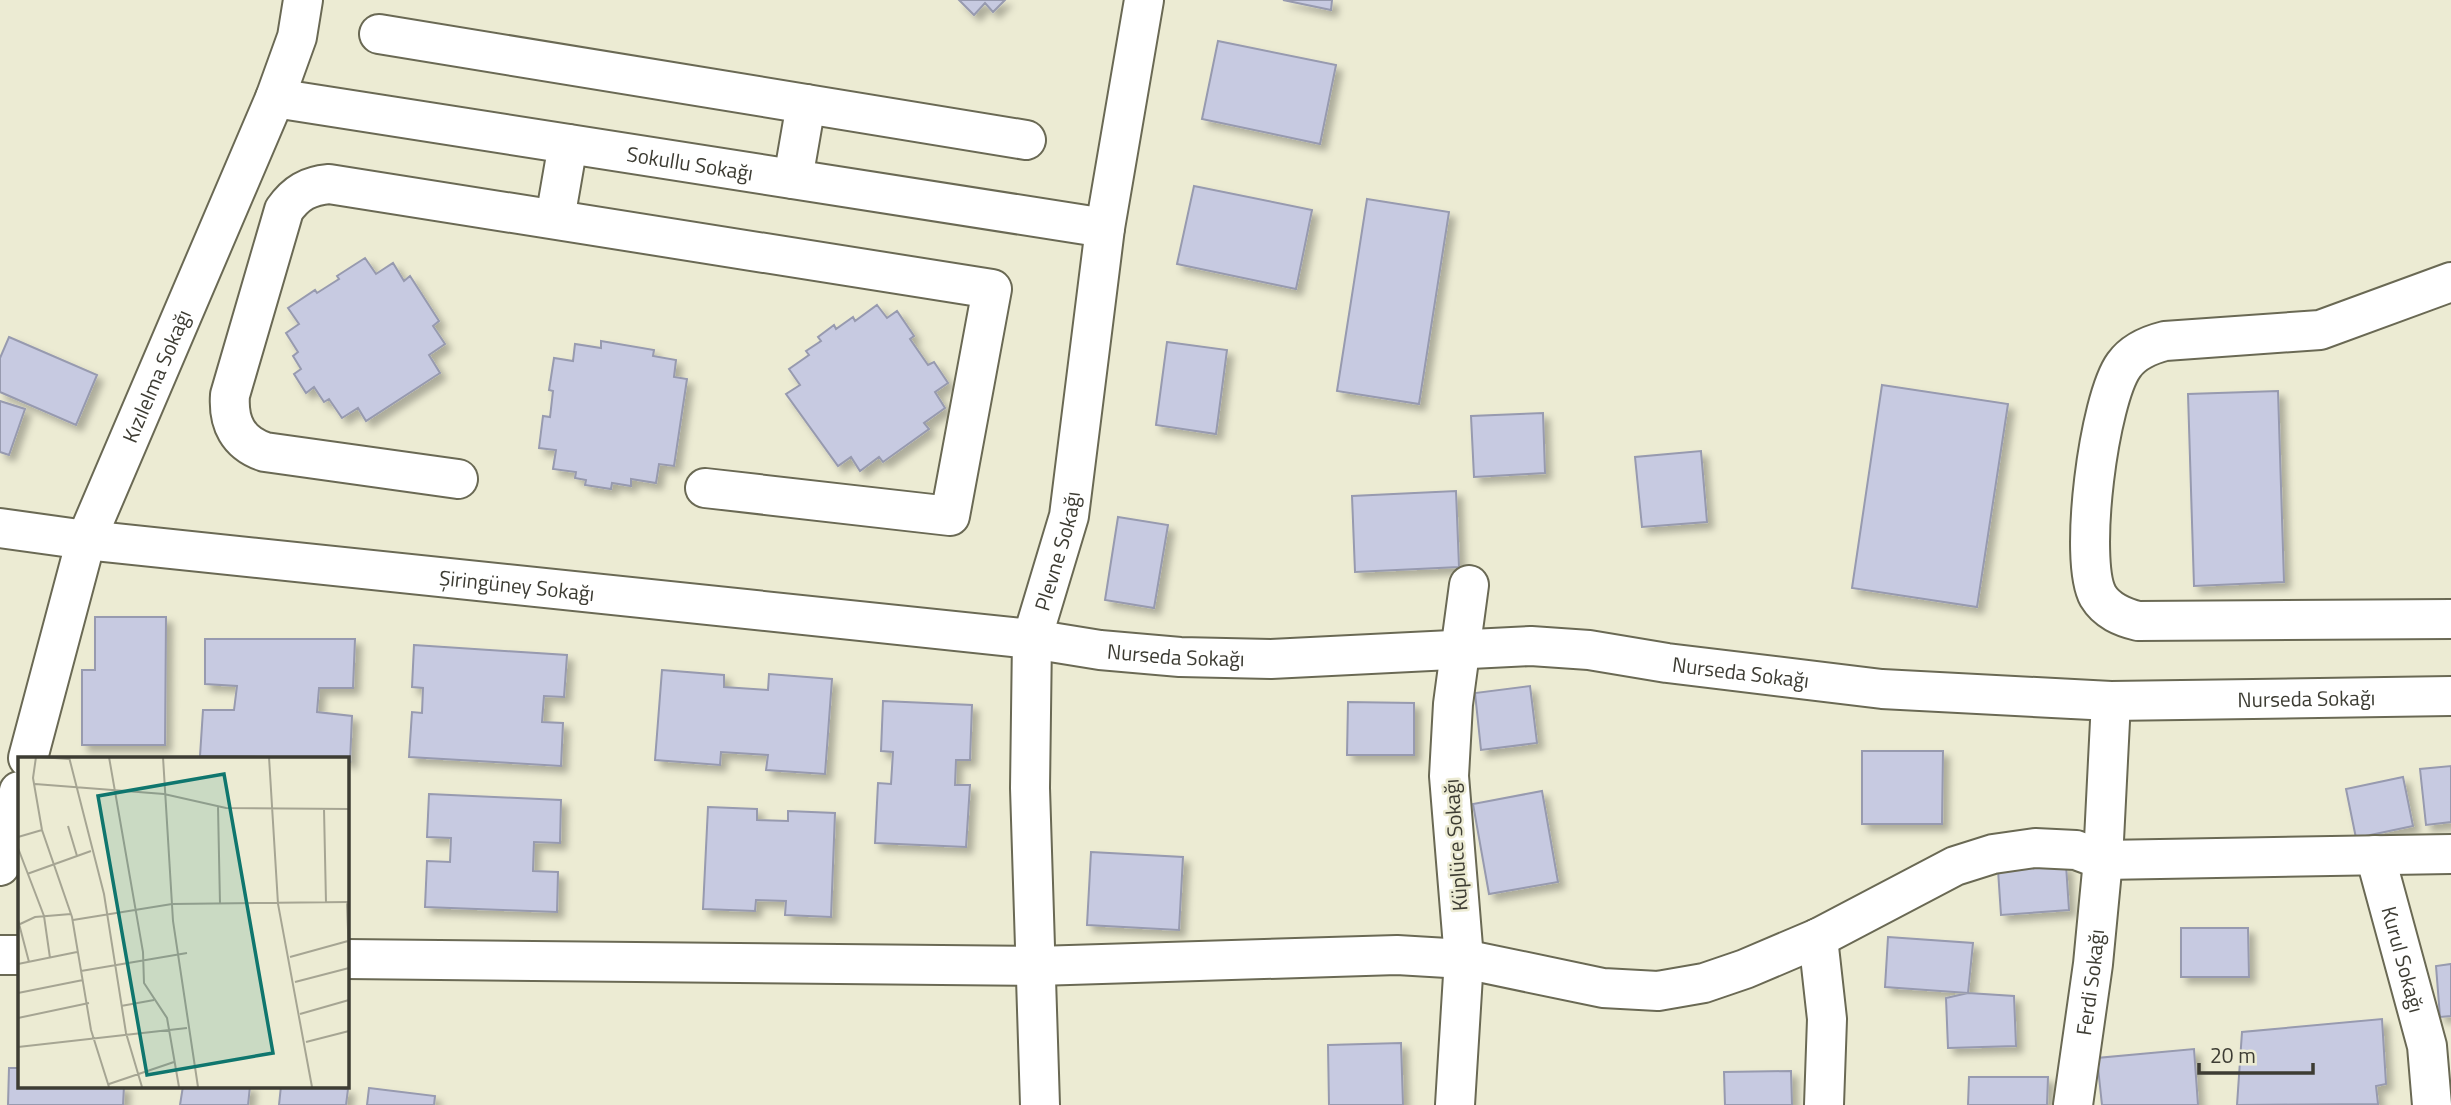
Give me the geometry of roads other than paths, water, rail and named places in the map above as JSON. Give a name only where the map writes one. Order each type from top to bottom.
[{"type":"street","name":"Kızılelma Sokağı","points":[[28,757],[86,540],[275,98],[297,37],[303,0]]},
{"type":"street","name":"Plevne Sokağı","points":[[1040,1105],[1030,788],[1032,639],[1069,516],[1105,228],[1144,0]]},
{"type":"street","points":[[379,34],[1026,139]]},
{"type":"street","name":"Sokullu Sokağı","points":[[275,98],[1105,228]]},
{"type":"street","points":[[793,179],[806,104]]},
{"type":"street","points":[[555,219],[568,144]]},
{"type":"street","points":[[458,479],[265,452],[254,448],[237,433],[229,408],[230,395],[284,210],[303,190],[330,184],[992,289],[950,516],[705,488]]},
{"type":"street","points":[[2451,282],[2320,330],[2165,341],[2150,344],[2137,352],[2124,365],[2107,409],[2096,460],[2092,507],[2092,582],[2104,603],[2122,617],[2138,621],[2451,619]]},
{"type":"street","name":"Şiringüney Sokağı","points":[[0,528],[86,540],[1032,639]]},
{"type":"street","name":"Küplüce Sokağı","points":[[1455,1105],[1464,959],[1449,776],[1453,704],[1469,585]]},
{"type":"street","name":"Nurseda Sokağı","points":[[1032,639],[1100,650],[1180,657],[1271,659],[1531,646],[1589,650],[1667,663],[1882,689],[2111,701],[2451,696]]},
{"type":"street","name":"Ferdi Sokağı","points":[[2073,1105],[2093,964],[2103,860],[2111,701]]},
{"type":"street","points":[[0,866],[18,795]]},
{"type":"street","points":[[348,959],[1037,967],[1397,955],[1464,959],[1603,988],[1658,990],[1704,984],[1745,969],[1818,938],[1955,866],[1993,854],[2035,848],[2076,850],[2103,860],[2451,854]]},
{"type":"street","name":"Kurul Sokağı","points":[[2375,855],[2427,1046],[2432,1105]]},
{"type":"street","points":[[1818,938],[1827,1019],[1824,1105]]},
{"type":"street","points":[[0,955],[18,955]]}]
